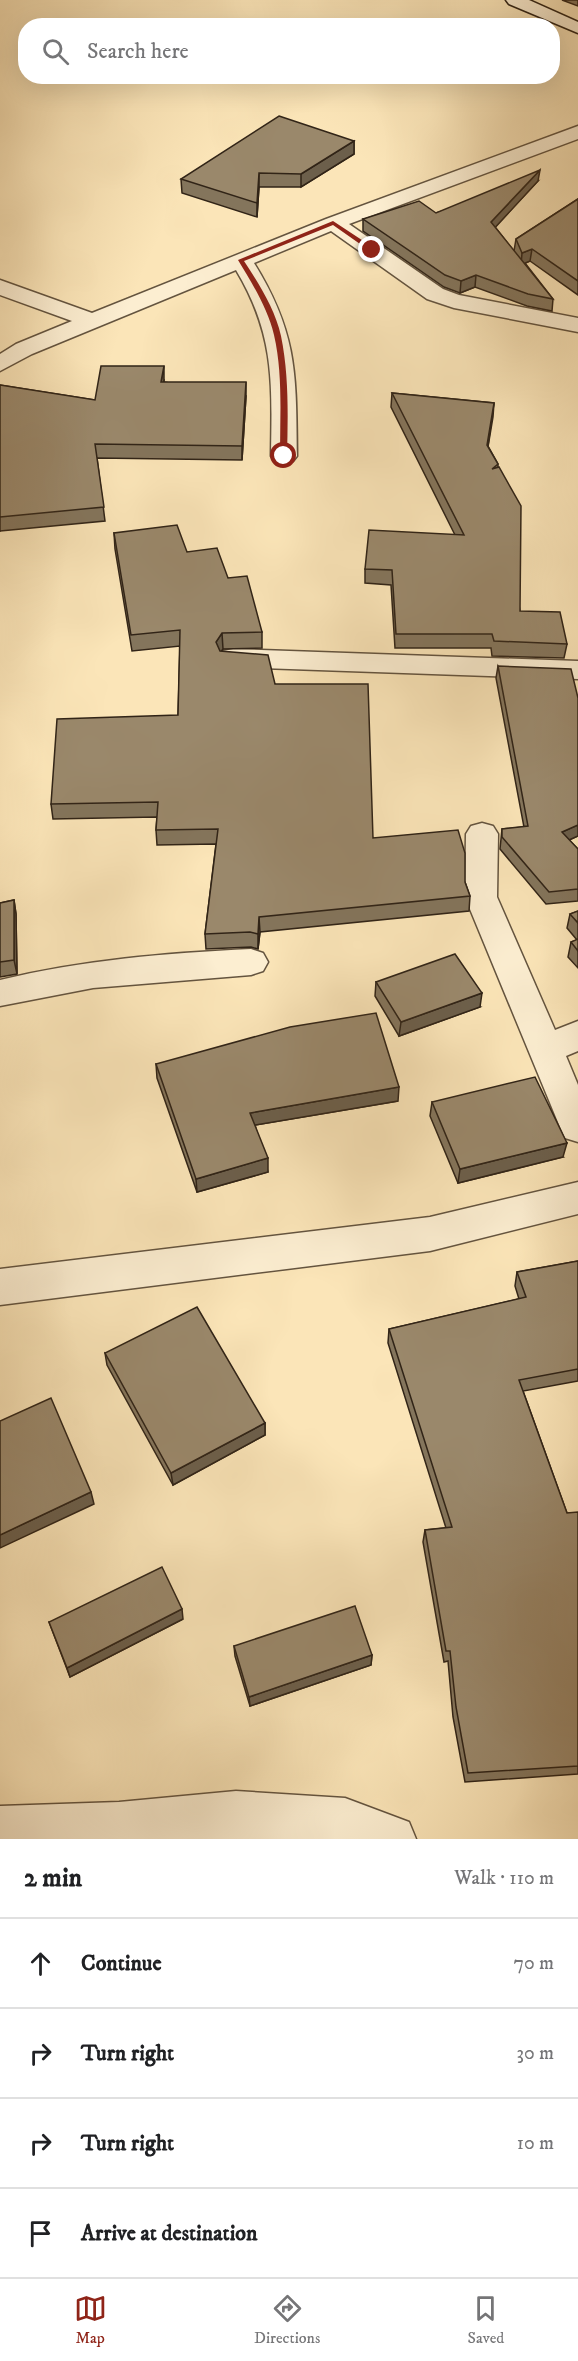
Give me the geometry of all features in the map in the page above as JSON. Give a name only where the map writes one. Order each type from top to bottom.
[{"type":"street","points":[[515,0],[556,18]]},
{"type":"street","points":[[560,20],[578,28]]},
{"type":"street","points":[[0,364],[24,349],[333,223],[578,132]]},
{"type":"street","points":[[333,223],[435,294],[454,301],[578,325]]},
{"type":"street","points":[[241,260],[259,289],[277,334],[284,395],[284,456]]},
{"type":"street","points":[[0,287],[92,321]]},
{"type":"street","points":[[233,658],[578,670]]},
{"type":"street","points":[[482,834],[481,897],[578,1127]]},
{"type":"street","points":[[0,993],[107,974],[181,966],[251,963]]},
{"type":"street","points":[[545,1050],[578,1035]]},
{"type":"street","points":[[0,1287],[113,1275],[240,1256],[430,1234],[578,1198]]},
{"type":"street","points":[[0,1830],[119,1826],[236,1815],[345,1822],[392,1839]]},
{"type":"building","points":[[279,116],[354,141],[301,174],[259,173],[257,203],[181,179]]},
{"type":"building","points":[[540,170],[491,222],[553,299],[528,294],[476,275],[461,281],[445,275],[363,219],[419,201],[436,213]]},
{"type":"building","points":[[578,199],[578,281],[532,249],[522,253],[516,239]]},
{"type":"building","points":[[101,366],[164,366],[161,382],[246,382],[242,446],[95,444],[104,507],[0,517],[0,385],[95,400]]},
{"type":"building","points":[[392,393],[494,403],[487,445],[498,464],[492,469],[499,467],[521,506],[520,611],[560,612],[567,644],[494,641],[492,634],[396,634],[392,570],[365,569],[369,530],[464,535]]},
{"type":"building","points":[[177,525],[187,552],[217,548],[228,578],[247,576],[262,632],[222,633],[216,642],[220,651],[268,655],[275,684],[368,684],[373,838],[458,830],[465,853],[465,882],[470,896],[259,917],[258,934],[250,932],[205,934],[218,829],[156,830],[158,802],[51,804],[57,719],[178,715],[180,630],[131,635],[114,533]]},
{"type":"building","points":[[498,666],[571,669],[578,698],[578,825],[562,832],[578,849],[578,889],[549,892],[502,837],[502,829],[528,826]]},
{"type":"building","points":[[14,900],[14,960],[0,962],[0,903]]},
{"type":"building","points":[[578,911],[578,923],[570,914]]},
{"type":"building","points":[[578,939],[578,951],[571,942]]},
{"type":"building","points":[[455,954],[482,993],[401,1022],[376,982]]},
{"type":"building","points":[[376,1013],[399,1087],[250,1113],[268,1158],[196,1179],[156,1064],[290,1027]]},
{"type":"building","points":[[535,1077],[567,1143],[460,1169],[432,1102]]},
{"type":"building","points":[[578,1261],[578,1369],[519,1380],[567,1513],[578,1512],[578,1766],[468,1773],[456,1707],[450,1651],[446,1651],[425,1530],[452,1527],[389,1329],[526,1297],[517,1272]]},
{"type":"building","points":[[197,1307],[265,1423],[171,1473],[105,1353]]},
{"type":"building","points":[[51,1398],[91,1492],[0,1535],[0,1421]]},
{"type":"building","points":[[162,1567],[182,1609],[67,1668],[49,1622]]},
{"type":"building","points":[[355,1606],[372,1655],[249,1697],[234,1646]]},
{"type":"route","points":[[284,456],[284,395],[277,334],[259,289],[241,260],[333,223],[372,250]]}]
